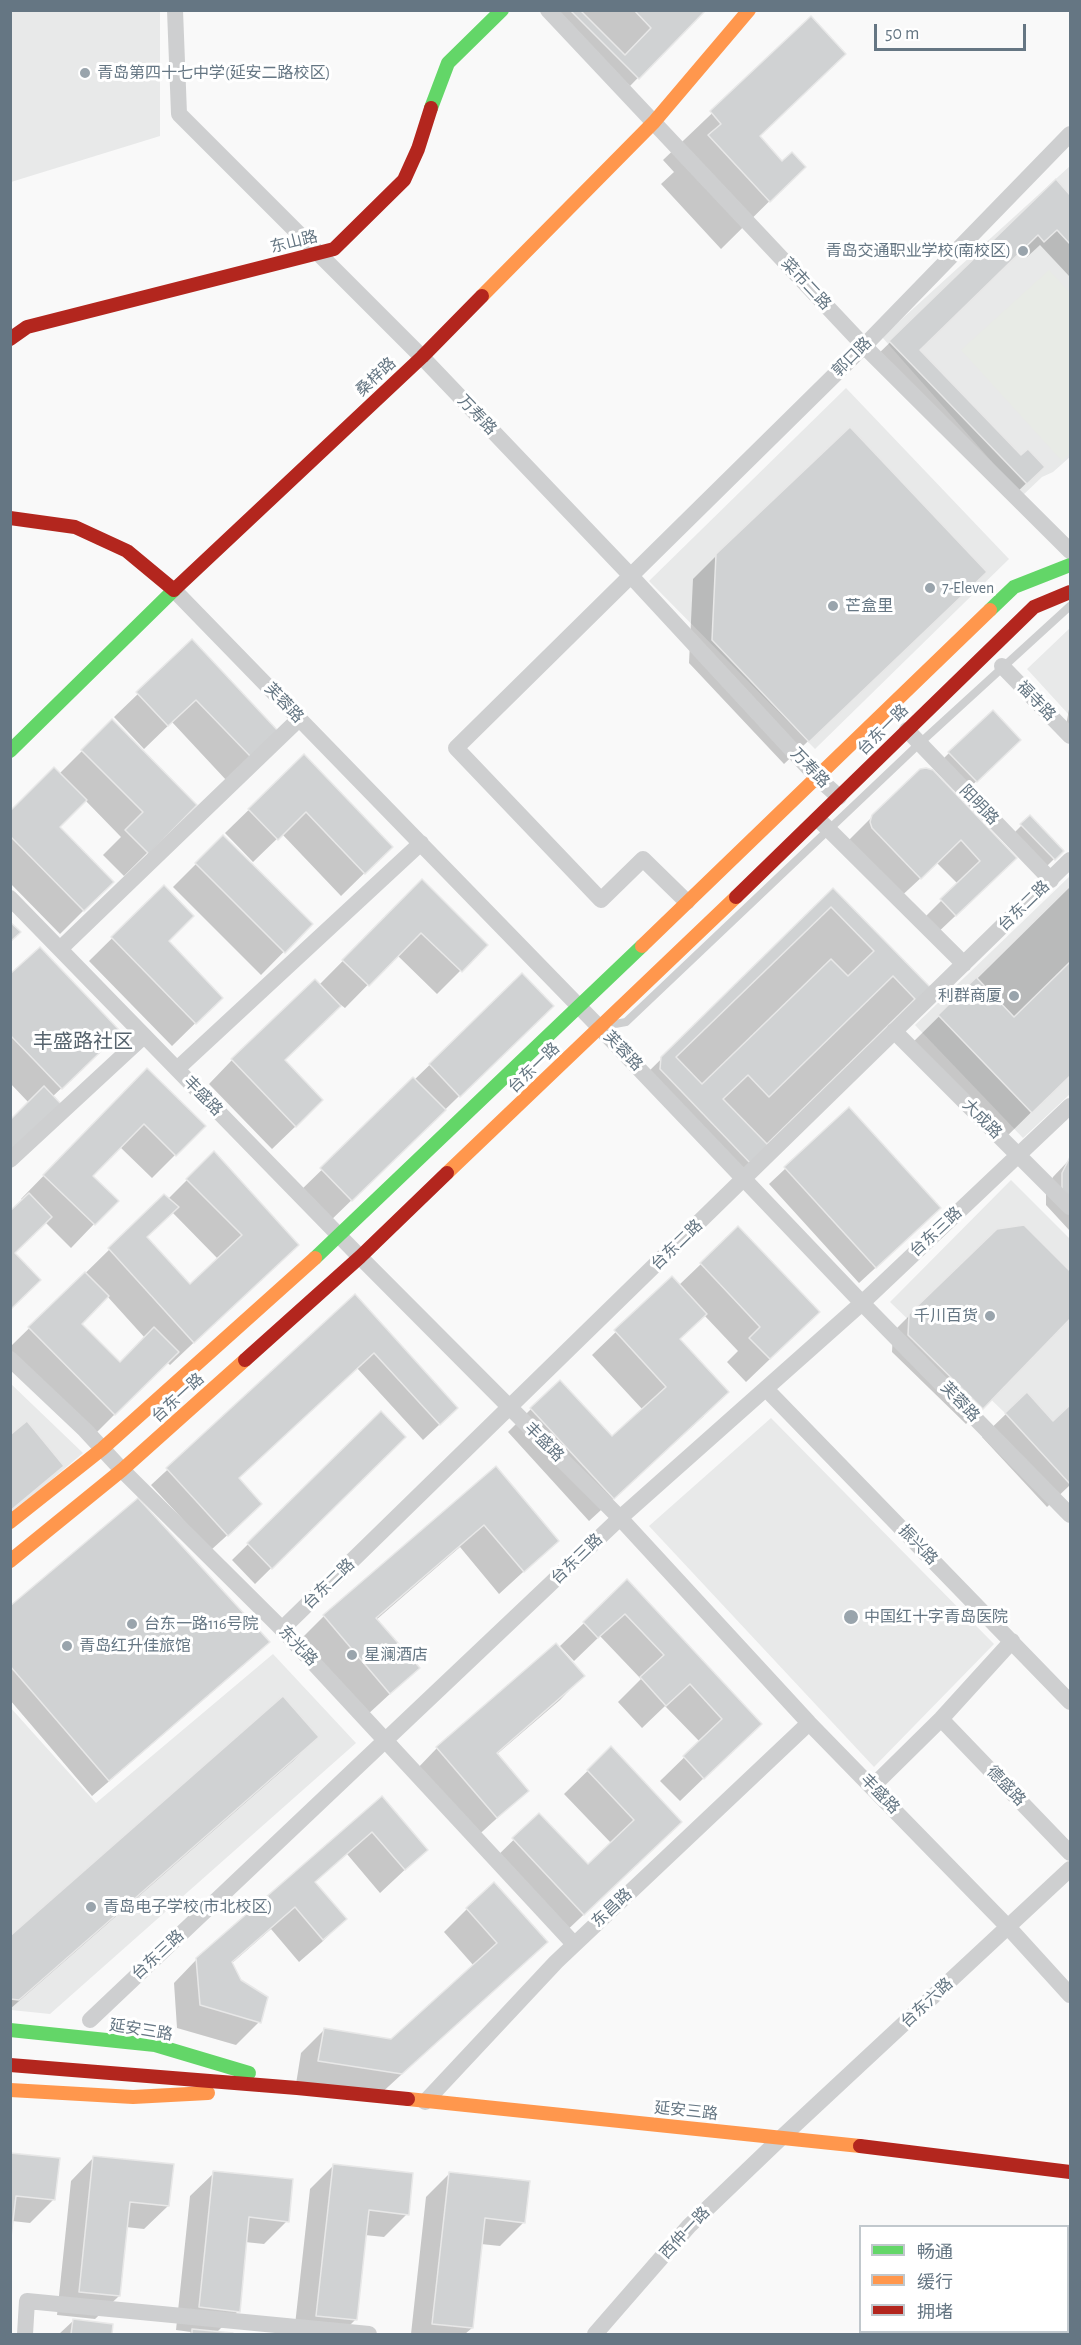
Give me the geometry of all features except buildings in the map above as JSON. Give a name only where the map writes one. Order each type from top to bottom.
[{"type":"main road","name":"东山路","points":[[10,339],[27,327],[334,249],[404,180],[418,149],[436,88],[448,63],[502,10]]},
{"type":"main road","name":"桑梓路","points":[[10,751],[174,590],[422,357],[654,122],[749,10]]},
{"type":"main road","points":[[10,518],[75,527],[127,551],[174,590]]},
{"type":"main road","name":"台东一路","points":[[10,1522],[102,1449],[339,1236],[818,778],[1014,587],[1071,565]]},
{"type":"main road","name":"台东一路","points":[[10,1561],[122,1470],[360,1257],[600,1028],[824,824],[839,797],[1034,607],[1071,592]]},
{"type":"main road","name":"延安三路","points":[[10,2030],[155,2045],[297,2088]]},
{"type":"main road","name":"延安三路","points":[[10,2065],[297,2088],[782,2137],[1071,2172]]},
{"type":"main road","name":"延安三路","points":[[10,2090],[133,2097],[297,2088]]},
{"type":"street","name":"万寿路","points":[[175,10],[179,114],[422,357],[631,576],[818,778],[839,797]]},
{"type":"street","name":"菜市二路","points":[[548,10],[864,346],[1071,550]]},
{"type":"street","name":"郭口路","points":[[687,902],[643,859],[601,900],[456,748],[864,346],[1070,135]]},
{"type":"street","name":"芙蓉路","points":[[174,590],[579,1006],[862,1303],[1070,1515]]},
{"type":"street","name":"福寺路","points":[[1002,666],[1071,736]]},
{"type":"street","points":[[60,949],[299,719]]},
{"type":"street","name":"阳明路","points":[[907,730],[1051,880]]},
{"type":"street","points":[[824,824],[964,964]]},
{"type":"street","points":[[177,1069],[421,843]]},
{"type":"street","name":"台东二路","points":[[282,1629],[1071,860]]},
{"type":"street","name":"丰盛路","points":[[10,898],[339,1236],[620,1518],[809,1723],[873,1786],[1071,1995]]},
{"type":"street","name":"大成路","points":[[894,1031],[1069,1206]]},
{"type":"street","points":[[10,1160],[144,1036]]},
{"type":"street","name":"台东三路","points":[[90,2020],[620,1518],[862,1303],[1071,1106]]},
{"type":"street","name":"东光路","points":[[10,1359],[86,1430],[122,1470],[282,1629],[574,1944]]},
{"type":"street","name":"振兴路","points":[[766,1389],[1071,1702]]},
{"type":"street","points":[[873,1786],[941,1719],[1012,1641]]},
{"type":"street","name":"德盛路","points":[[941,1719],[1071,1853]]},
{"type":"street","name":"东昌路","points":[[425,2102],[574,1944],[809,1723]]},
{"type":"street","name":"台东六路","points":[[782,2137],[1071,1869]]},
{"type":"street","name":"西仲一路","points":[[595,2334],[689,2226],[782,2137]]},
{"type":"street","points":[[25,2334],[27,2301],[369,2334]]},
{"type":"lane","points":[[824,824],[920,743],[1002,666],[1071,606]]},
{"type":"shaded area","name":"青岛第四十七中学(延安二路校区)","points":[[11,10],[160,11],[160,136],[11,182]]},
{"type":"shaded area","name":"青岛交通职业学校(南校区)","points":[[1070,166],[1070,457],[1053,472],[1042,477],[1022,496],[882,337]]},
{"type":"shaded area","points":[[1049,270],[1070,293],[1070,453],[1062,461],[961,350]]},
{"type":"shaded area","name":"芒盒里","points":[[846,388],[1009,559],[815,749],[649,581]]},
{"type":"shaded area","points":[[1070,628],[1070,716],[1027,669]]},
{"type":"shaded area","name":"利群商厦","points":[[1070,876],[1070,1094],[1023,1138],[915,1025]]},
{"type":"shaded area","points":[[1011,1180],[1070,1239],[1070,1484],[1005,1413],[890,1302]]},
{"type":"shaded area","points":[[10,1383],[83,1453],[10,1515]]},
{"type":"shaded area","name":"中国红十字青岛医院","points":[[771,1418],[994,1644],[874,1767],[649,1526]]},
{"type":"shaded area","name":"青岛电子学校(市北校区)","points":[[273,1654],[356,1743],[50,2014],[11,2010],[10,1707],[96,1803]]},
{"type":"traffic: fast","points":[[431,108],[448,63],[502,10]]},
{"type":"traffic: fast","points":[[990,610],[1014,587],[1070,565]]},
{"type":"traffic: fast","points":[[10,751],[176,588]]},
{"type":"traffic: fast","points":[[315,1258],[642,946]]},
{"type":"traffic: fast","points":[[10,2030],[155,2045],[249,2073]]},
{"type":"traffic: slow","points":[[482,296],[654,122],[749,10]]},
{"type":"traffic: slow","points":[[642,946],[990,610]]},
{"type":"traffic: slow","points":[[447,1173],[736,897]]},
{"type":"traffic: slow","points":[[10,1522],[102,1449],[315,1258]]},
{"type":"traffic: slow","points":[[10,1561],[122,1470],[245,1360]]},
{"type":"traffic: slow","points":[[10,2090],[133,2097],[208,2093]]},
{"type":"traffic: slow","points":[[408,2099],[860,2146]]},
{"type":"traffic: jam","points":[[10,339],[27,327],[334,249],[404,180],[418,149],[431,108]]},
{"type":"traffic: jam","points":[[176,588],[422,357],[482,296]]},
{"type":"traffic: jam","points":[[10,518],[75,527],[127,551],[174,590]]},
{"type":"traffic: jam","points":[[736,897],[1034,607],[1070,592]]},
{"type":"traffic: jam","points":[[245,1360],[360,1257],[447,1173]]},
{"type":"traffic: jam","points":[[10,2065],[408,2099]]},
{"type":"traffic: jam","points":[[860,2146],[1070,2172]]},
{"type":"place","name":"青岛第四十七中学(延安二路校区)","points":[[85,73]]},
{"type":"place","name":"青岛交通职业学校(南校区)","points":[[1023,251]]},
{"type":"place","name":"7-Eleven","points":[[930,588]]},
{"type":"place","name":"芒盒里","points":[[833,606]]},
{"type":"place","name":"利群商厦","points":[[1014,996]]},
{"type":"place","name":"千川百货","points":[[990,1316]]},
{"type":"place","name":"中国红十字青岛医院","points":[[851,1617]]},
{"type":"place","name":"台东一路116号院","points":[[132,1624]]},
{"type":"place","name":"青岛红升佳旅馆","points":[[67,1646]]},
{"type":"place","name":"星澜酒店","points":[[352,1655]]},
{"type":"place","name":"青岛电子学校(市北校区)","points":[[91,1907]]},
{"type":"district","name":"丰盛路社区","points":[[83,1042]]}]
